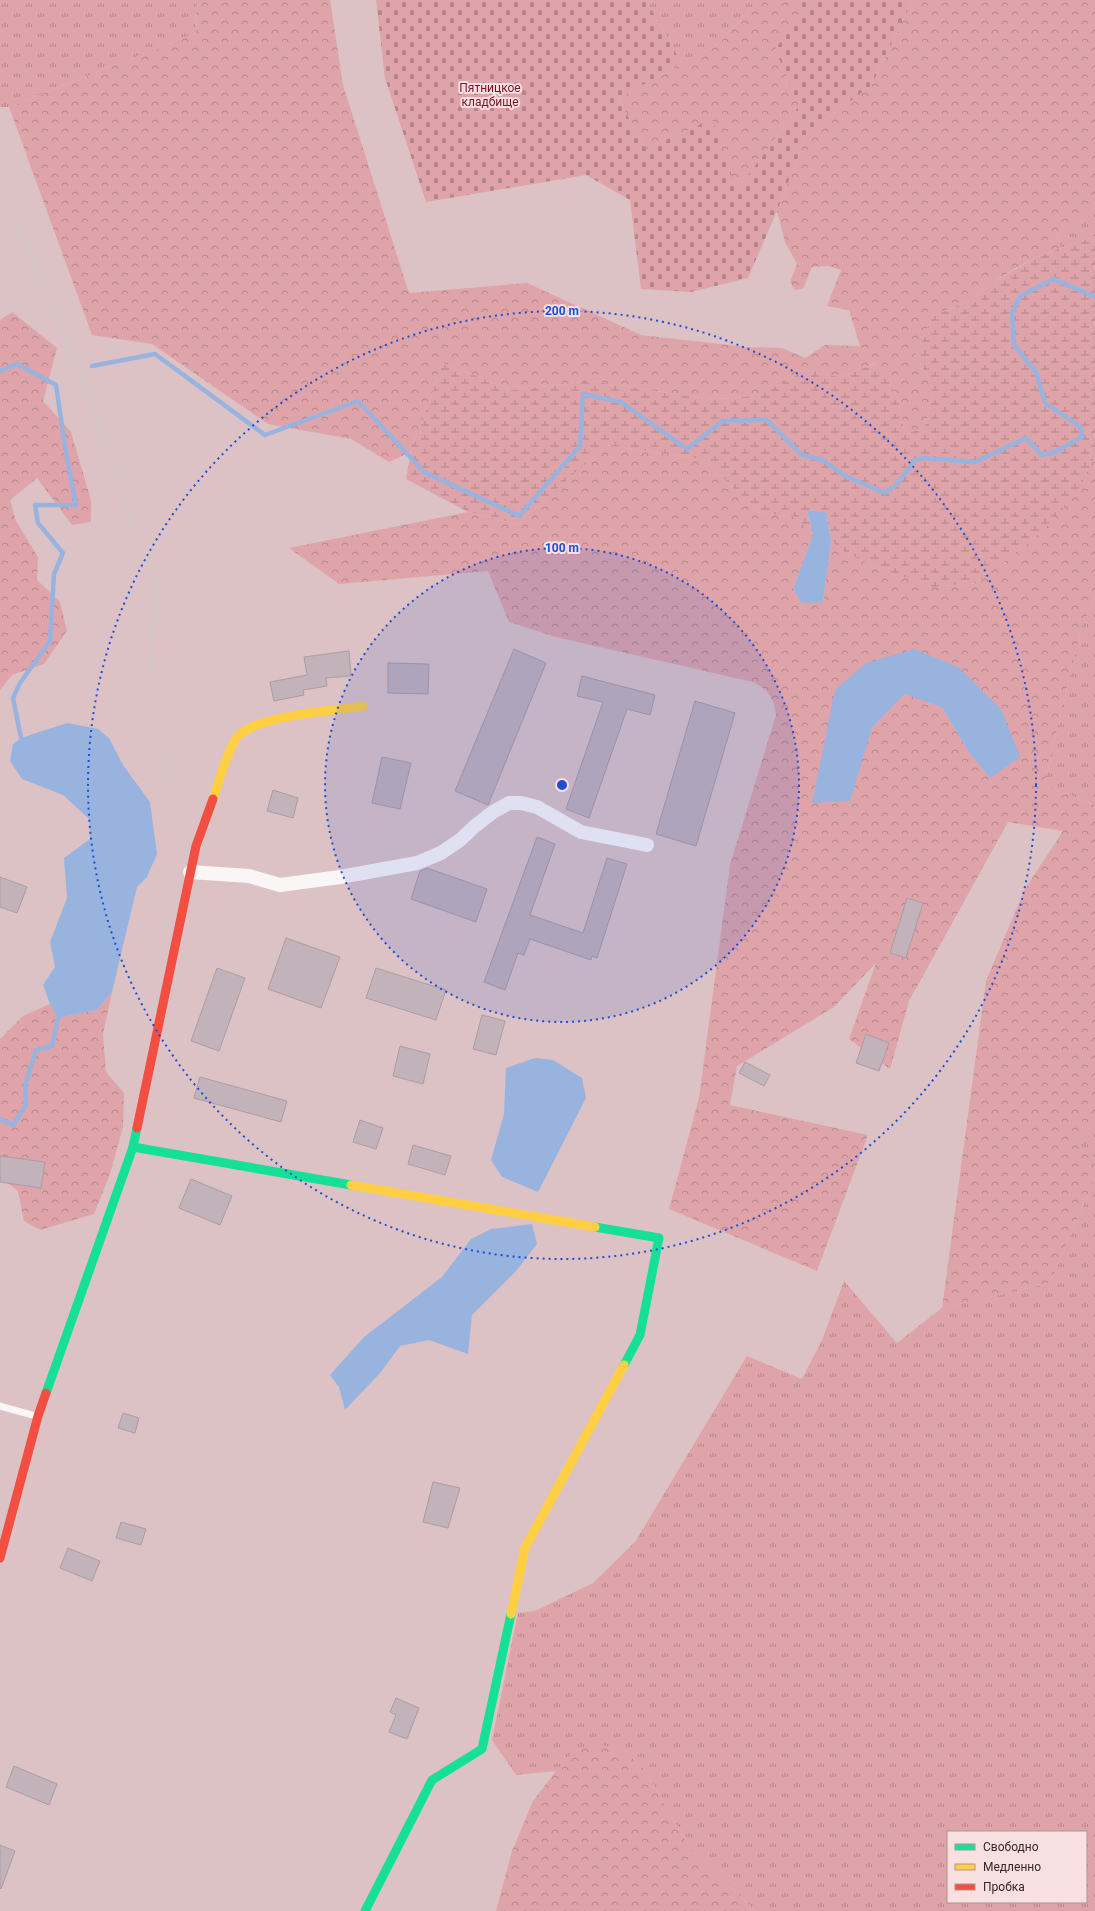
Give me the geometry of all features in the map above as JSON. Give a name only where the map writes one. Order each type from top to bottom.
[{"type":"street","points":[[0,1558],[38,1416],[133,1147],[196,846],[208,816],[222,770],[233,744],[239,735],[255,725],[269,720],[363,706]]},
{"type":"street","points":[[190,872],[249,876],[280,885],[347,876],[417,863],[441,853],[460,840],[493,812],[509,803],[521,803],[537,807],[581,832],[647,845]]},
{"type":"street","points":[[133,1147],[659,1238],[640,1335],[525,1548],[482,1749],[432,1780],[365,1911]]},
{"type":"lane","points":[[0,1406],[38,1416]]},
{"type":"path","points":[[0,184],[91,397],[155,586],[150,716],[196,846]]},
{"type":"green space","points":[[0,0],[197,0],[196,33],[9,107],[0,107]]},
{"type":"green space","points":[[197,0],[330,0],[343,85],[409,293],[527,283],[641,335],[746,347],[782,348],[805,358],[825,345],[860,346],[849,310],[827,306],[841,270],[829,266],[812,267],[803,289],[795,290],[790,282],[797,264],[785,242],[777,211],[808,132],[871,86],[913,0],[1095,0],[1095,201],[1091,214],[1057,235],[1061,248],[1036,257],[1014,269],[968,302],[933,315],[915,356],[930,382],[931,396],[928,414],[925,426],[905,435],[898,398],[876,363],[839,377],[806,370],[762,394],[736,398],[707,399],[593,381],[512,390],[443,363],[411,452],[389,462],[351,439],[268,424],[152,344],[92,335],[9,107],[196,33]]},
{"type":"green space","name":"Пятницкое кладбище","points":[[376,0],[646,0],[682,64],[618,98],[646,149],[712,119],[737,190],[799,106],[775,49],[807,9],[788,0],[913,0],[871,86],[808,132],[777,211],[748,278],[691,292],[641,289],[630,200],[586,175],[426,202],[385,78]]},
{"type":"green space","points":[[646,0],[757,0],[747,14],[715,46],[682,64]]},
{"type":"green space","points":[[757,0],[788,0],[807,9],[795,95],[799,106],[737,190],[646,149],[618,98],[715,46],[747,14]]},
{"type":"green space","points":[[1095,201],[1095,236],[1061,248],[1057,235],[1091,214]]},
{"type":"green space","points":[[1095,236],[1095,455],[1078,493],[1039,534],[977,583],[933,587],[881,570],[845,552],[831,541],[826,512],[807,510],[813,535],[796,517],[760,513],[704,460],[607,445],[517,524],[468,512],[406,479],[411,452],[443,363],[512,390],[593,381],[707,399],[736,398],[762,394],[806,370],[839,377],[877,363],[898,398],[905,435],[925,426],[928,414],[931,396],[930,382],[915,356],[933,315],[968,302],[994,282],[1036,257]]},
{"type":"green space","points":[[12,312],[57,348],[43,401],[71,432],[91,500],[91,522],[72,525],[37,478],[10,500],[16,521],[38,557],[37,580],[60,602],[67,631],[44,664],[12,675],[0,690],[0,320]]},
{"type":"green space","points":[[607,445],[704,460],[760,513],[796,517],[813,535],[793,589],[823,602],[831,541],[845,552],[881,570],[933,587],[977,583],[1039,534],[1077,493],[1095,455],[1095,597],[1082,626],[1044,785],[1095,805],[1095,1127],[1076,1140],[1095,1162],[1095,1178],[1050,1283],[942,1308],[986,981],[1025,889],[1063,831],[1008,822],[909,1001],[890,1069],[849,1039],[876,963],[834,1007],[737,1066],[730,1105],[868,1135],[817,1271],[669,1209],[699,1098],[730,865],[776,715],[772,699],[763,688],[753,682],[556,637],[509,622],[488,571],[339,584],[289,548],[468,512],[517,524]],"holes":[[[914,649],[990,778],[968,751],[942,707],[904,693],[872,728]]]},
{"type":"green space","points":[[1095,597],[1095,805],[1044,785],[1082,626]]},
{"type":"green space","points":[[112,992],[103,1034],[106,1072],[124,1093],[123,1127],[110,1174],[94,1214],[40,1230],[24,1221],[18,1191],[0,1177],[0,1039],[23,1016],[50,1004],[58,1018],[97,1010]]},
{"type":"green space","points":[[1095,1127],[1095,1162],[1075,1140]]},
{"type":"green space","points":[[1095,1178],[1095,1911],[755,1911],[690,1848],[641,1764],[575,1750],[556,1771],[516,1775],[492,1740],[518,1613],[535,1611],[593,1583],[635,1542],[747,1356],[802,1379],[822,1340],[844,1281],[897,1343],[942,1308],[1050,1283]]},
{"type":"green space","points":[[596,1743],[618,1749],[641,1764],[690,1848],[755,1911],[496,1911],[512,1851],[533,1801],[556,1771],[575,1750]]},
{"type":"water","points":[[807,510],[826,512],[831,541],[823,602],[802,603],[793,589],[813,535]]},
{"type":"water","points":[[914,649],[958,667],[1001,709],[1020,757],[990,778],[968,751],[942,707],[904,694],[872,728],[850,801],[812,803],[835,690],[866,663]]},
{"type":"water","points":[[67,723],[98,729],[109,738],[123,765],[150,802],[157,854],[147,877],[137,887],[112,992],[97,1010],[58,1018],[50,1004],[43,985],[55,967],[50,942],[67,898],[64,858],[90,839],[89,819],[63,795],[22,779],[10,761],[13,744],[21,738]]},
{"type":"water","points":[[535,1058],[553,1060],[582,1078],[586,1098],[538,1192],[502,1177],[491,1160],[504,1114],[506,1068]]},
{"type":"water","points":[[532,1224],[537,1244],[516,1271],[472,1315],[468,1354],[429,1340],[400,1346],[381,1372],[345,1410],[339,1387],[330,1375],[364,1337],[442,1277],[471,1239],[491,1229]]},
{"type":"building","points":[[514,649],[546,663],[488,805],[455,791]]},
{"type":"building","points":[[349,651],[351,676],[326,678],[327,686],[303,690],[304,695],[274,701],[270,682],[307,675],[304,657]]},
{"type":"building","points":[[388,663],[429,664],[428,694],[388,693]]},
{"type":"building","points":[[582,676],[655,695],[650,715],[627,709],[589,818],[566,809],[603,702],[577,696]]},
{"type":"building","points":[[695,701],[735,713],[696,846],[656,834]]},
{"type":"building","points":[[382,757],[411,763],[400,809],[372,803]]},
{"type":"building","points":[[273,790],[298,798],[293,818],[267,811]]},
{"type":"building","points":[[537,837],[555,844],[530,915],[583,933],[607,858],[627,864],[597,958],[592,956],[591,960],[530,939],[524,955],[518,953],[505,990],[484,982]]},
{"type":"building","points":[[427,868],[487,889],[476,922],[411,899],[420,871]]},
{"type":"building","points":[[0,877],[27,887],[17,913],[0,907]]},
{"type":"building","points":[[907,898],[923,903],[906,958],[890,953]]},
{"type":"building","points":[[286,938],[340,957],[321,1008],[268,989]]},
{"type":"building","points":[[217,968],[245,978],[219,1051],[191,1041]]},
{"type":"building","points":[[376,968],[446,990],[436,1020],[366,998]]},
{"type":"building","points":[[482,1015],[505,1021],[496,1055],[473,1049]]},
{"type":"building","points":[[866,1034],[889,1043],[879,1071],[856,1063]]},
{"type":"building","points":[[400,1046],[430,1054],[423,1084],[393,1076]]},
{"type":"building","points":[[745,1062],[770,1075],[764,1086],[739,1073]]},
{"type":"building","points":[[200,1077],[287,1101],[281,1122],[194,1098]]},
{"type":"building","points":[[360,1120],[383,1128],[376,1149],[353,1142]]},
{"type":"building","points":[[413,1145],[451,1156],[445,1175],[408,1164]]},
{"type":"building","points":[[0,1156],[45,1162],[41,1188],[0,1182]]},
{"type":"building","points":[[191,1179],[232,1196],[220,1225],[179,1208]]},
{"type":"building","points":[[123,1413],[139,1418],[135,1433],[118,1428]]},
{"type":"building","points":[[433,1482],[460,1488],[448,1528],[423,1522]]},
{"type":"building","points":[[121,1522],[146,1529],[141,1545],[116,1538]]},
{"type":"building","points":[[68,1548],[100,1561],[92,1581],[60,1568]]},
{"type":"building","points":[[396,1698],[419,1708],[407,1739],[389,1732],[396,1715],[390,1712]]},
{"type":"building","points":[[14,1766],[57,1784],[49,1805],[6,1787]]},
{"type":"building","points":[[0,1845],[15,1851],[1,1889],[0,1888]]},
{"type":"waterway","points":[[92,366],[155,354],[265,435],[358,401],[424,472],[519,516],[580,446],[583,394],[621,402],[687,449],[723,421],[767,420],[802,455],[823,460],[845,476],[885,493],[897,484],[915,460],[923,458],[975,462],[1026,438],[1042,455],[1055,452],[1082,437],[1081,427],[1045,403],[1036,372],[1014,345],[1012,313],[1020,296],[1054,279],[1095,297]]},
{"type":"waterway","points":[[0,371],[17,364],[56,385],[66,453],[76,505],[35,505],[38,523],[63,553],[54,574],[50,641],[20,683],[13,698],[21,738]]},
{"type":"waterway","points":[[0,1119],[13,1125],[26,1105],[25,1086],[36,1050],[52,1046],[58,1018]]},
{"type":"traffic: fast","points":[[46,1393],[133,1147],[137,1128]]},
{"type":"traffic: fast","points":[[133,1147],[351,1185]]},
{"type":"traffic: fast","points":[[595,1227],[659,1238],[640,1335],[624,1365]]},
{"type":"traffic: fast","points":[[365,1911],[432,1780],[482,1749],[511,1614]]},
{"type":"traffic: slow","points":[[213,799],[231,747],[239,735],[249,728],[280,718],[363,706]]},
{"type":"traffic: slow","points":[[351,1185],[595,1227]]},
{"type":"traffic: slow","points":[[511,1614],[525,1548],[624,1365]]},
{"type":"traffic: jam","points":[[137,1128],[196,846],[213,799]]},
{"type":"traffic: jam","points":[[0,1558],[38,1416],[46,1393]]}]
